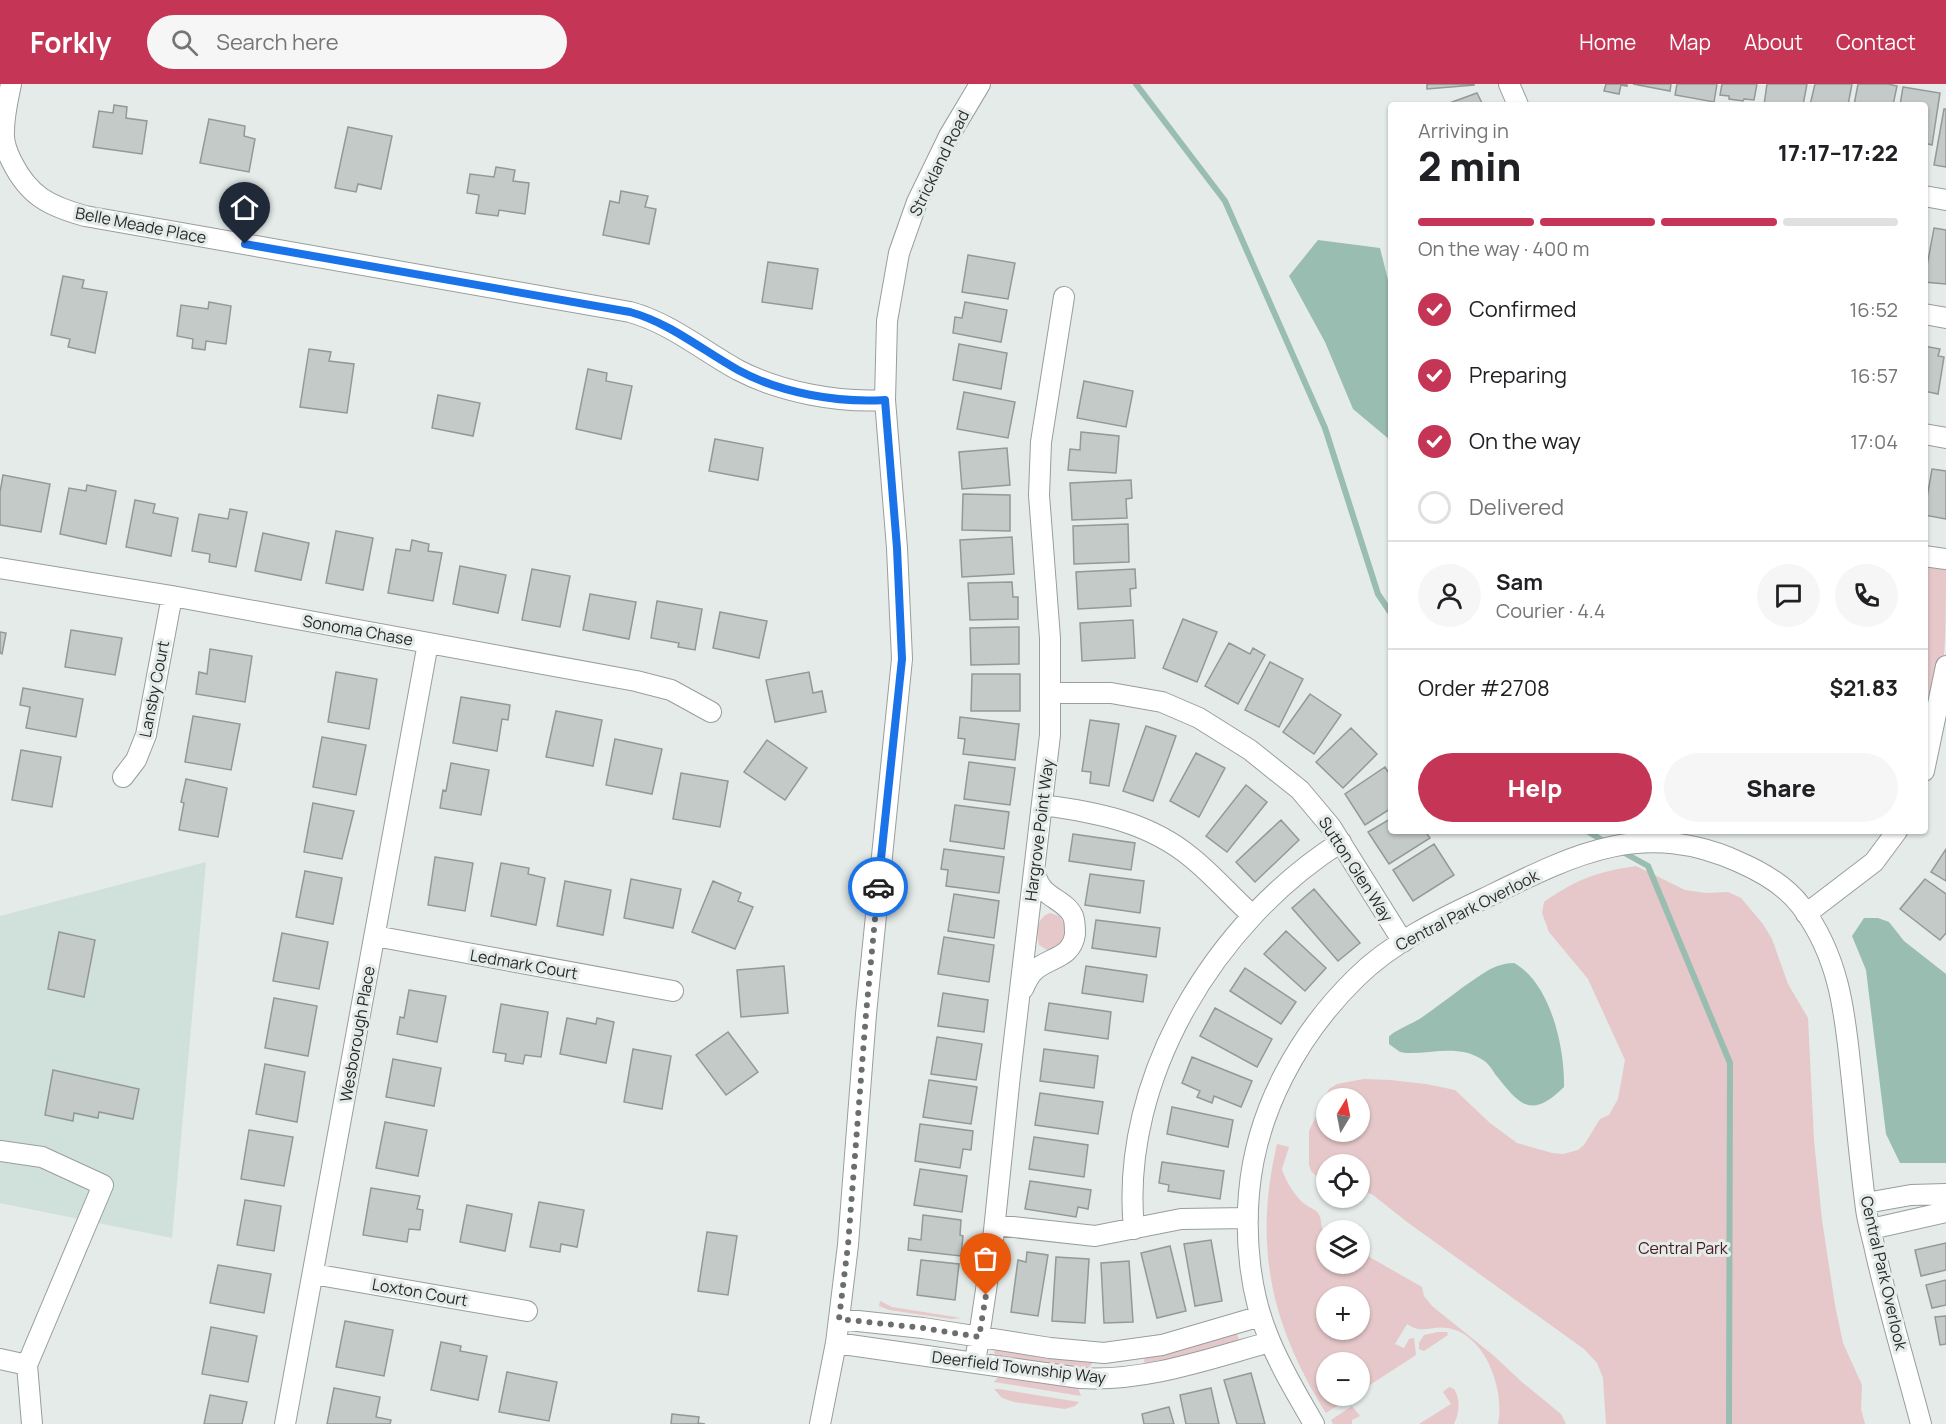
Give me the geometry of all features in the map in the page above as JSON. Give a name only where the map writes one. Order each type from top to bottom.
[{"type":"street","name":"Belle Meade Place","points":[[11,84],[3,133],[10,158],[26,185],[36,195],[65,210],[108,220],[630,312],[661,322],[738,370],[771,383],[834,399],[860,402],[885,400]]},
{"type":"street","name":"Strickland Road","points":[[820,1424],[836,1343],[848,1245],[866,1014],[902,659],[897,548],[885,400],[885,338],[899,253],[917,202],[950,136],[980,84]]},
{"type":"street","points":[[1509,84],[1517,102]]},
{"type":"street","points":[[1928,197],[1946,200]]},
{"type":"street","name":"Hargrove Point Way","points":[[975,1363],[995,1225],[1050,735],[1050,638],[1042,547],[1041,442],[1064,297]]},
{"type":"street","points":[[1928,315],[1946,318]]},
{"type":"street","points":[[1928,435],[1946,438]]},
{"type":"street","points":[[1928,557],[1946,559]]},
{"type":"street","name":"Sonoma Chase","points":[[0,568],[172,596],[654,685],[690,699],[711,712]]},
{"type":"street","name":"Lansby Court","points":[[123,777],[136,760],[146,735],[172,596]]},
{"type":"street","name":"Wesborough Place","points":[[285,1424],[428,643]]},
{"type":"street","points":[[1928,744],[1946,666]]},
{"type":"street","name":"Sutton Glen Way","points":[[1050,693],[1126,695],[1162,702],[1187,712],[1229,735],[1291,783],[1316,808],[1341,842],[1403,942]]},
{"type":"street","points":[[1042,805],[1100,814],[1162,837],[1192,858],[1252,915]]},
{"type":"street","points":[[1806,914],[1874,862],[1895,834]]},
{"type":"street","points":[[1134,1229],[1131,1192],[1146,1104],[1155,1075],[1177,1024],[1226,945],[1252,915],[1290,878],[1341,842]]},
{"type":"street","name":"Central Park Overlook","points":[[1314,1424],[1270,1342],[1261,1316],[1253,1282],[1248,1218],[1251,1178],[1260,1140],[1276,1092],[1290,1064],[1310,1031],[1344,990],[1377,958],[1450,915],[1523,879],[1605,847],[1648,842],[1690,844],[1706,848],[1743,864],[1775,882],[1801,905],[1823,942],[1841,993],[1870,1229],[1921,1424]]},
{"type":"street","points":[[1019,997],[1030,974],[1036,968],[1056,959],[1068,950],[1074,938],[1075,922],[1072,914],[1041,887],[1037,881],[1035,867]]},
{"type":"street","name":"Ledmark Court","points":[[375,936],[673,991]]},
{"type":"street","points":[[0,1151],[42,1157],[103,1185],[27,1365],[32,1424]]},
{"type":"street","points":[[1866,1203],[1911,1195],[1946,1194]]},
{"type":"street","points":[[1870,1229],[1946,1212]]},
{"type":"street","points":[[995,1225],[1095,1236],[1180,1218],[1248,1218]]},
{"type":"street","name":"Loxton Court","points":[[313,1274],[527,1311]]},
{"type":"street","name":"Deerfield Township Way","points":[[839,1319],[923,1328],[1072,1351],[1104,1353],[1171,1343],[1261,1316]]},
{"type":"street","points":[[919,1354],[923,1328]]},
{"type":"street","name":"Deerfield Township Way","points":[[836,1343],[1080,1378],[1122,1378],[1176,1368],[1270,1342]]},
{"type":"street","points":[[0,1359],[27,1365]]},
{"type":"shaded area","points":[[1318,240],[1380,248],[1388,280],[1388,438],[1353,409],[1325,342],[1289,276]]},
{"type":"shaded area","points":[[206,862],[172,1238],[0,1203],[0,916]]},
{"type":"shaded area","points":[[1864,918],[1878,918],[1889,922],[1904,941],[1946,974],[1946,1163],[1900,1163],[1886,1134],[1866,970],[1852,936]]},
{"type":"shaded area","points":[[1514,963],[1538,985],[1553,1018],[1562,1054],[1564,1087],[1552,1097],[1534,1106],[1526,1104],[1512,1094],[1487,1063],[1474,1055],[1455,1051],[1406,1053],[1400,1052],[1389,1044],[1391,1035],[1421,1018],[1478,976],[1497,966]]},
{"type":"green space","points":[[1928,564],[1946,568],[1943,671],[1941,681],[1928,696]]},
{"type":"green space","name":"Central Park","points":[[1636,866],[1685,890],[1706,893],[1728,892],[1741,898],[1763,924],[1772,939],[1788,984],[1808,1018],[1814,1140],[1822,1220],[1843,1343],[1862,1385],[1861,1409],[1865,1424],[1606,1424],[1603,1378],[1597,1363],[1584,1349],[1370,1194],[1370,1154],[1316,1154],[1316,1176],[1311,1171],[1309,1131],[1316,1116],[1316,1142],[1370,1142],[1370,1088],[1331,1088],[1337,1084],[1364,1079],[1426,1084],[1455,1090],[1490,1123],[1517,1143],[1563,1154],[1578,1150],[1584,1145],[1600,1119],[1609,1115],[1618,1099],[1625,1060],[1588,979],[1549,932],[1542,913],[1544,902],[1567,888],[1598,874]]},
{"type":"green space","points":[[1050,913],[1059,916],[1066,926],[1063,944],[1050,952],[1039,945],[1037,931],[1042,918]]},
{"type":"green space","points":[[1277,1144],[1289,1147],[1282,1169],[1288,1183],[1302,1202],[1320,1216],[1321,1220],[1316,1220],[1316,1274],[1370,1274],[1370,1257],[1422,1287],[1424,1296],[1432,1306],[1561,1414],[1566,1424],[1498,1424],[1498,1396],[1490,1366],[1473,1341],[1448,1328],[1418,1329],[1407,1324],[1395,1344],[1404,1348],[1409,1339],[1414,1338],[1416,1355],[1370,1385],[1370,1352],[1316,1352],[1316,1396],[1292,1348],[1280,1316],[1267,1251],[1270,1181]]},
{"type":"green space","points":[[880,1301],[892,1307],[961,1318],[951,1319],[889,1310],[879,1306]]},
{"type":"green space","points":[[1236,1332],[1239,1340],[1189,1355],[1147,1364],[1144,1362],[1145,1356]]},
{"type":"green space","points":[[1447,1332],[1448,1335],[1424,1351],[1419,1349],[1419,1343],[1424,1335]]},
{"type":"green space","points":[[995,1349],[1091,1361],[1092,1364],[1088,1368],[1075,1368],[999,1357],[994,1353]]},
{"type":"green space","points":[[1000,1375],[1075,1385],[1081,1396],[994,1382]]},
{"type":"green space","points":[[1449,1387],[1454,1389],[1458,1402],[1454,1424],[1419,1424],[1451,1404],[1443,1392]]},
{"type":"green space","points":[[994,1389],[1079,1402],[1065,1409],[1014,1402],[1002,1398]]},
{"type":"green space","points":[[1322,1406],[1337,1406],[1326,1413]]},
{"type":"green space","points":[[1352,1406],[1360,1416],[1352,1420],[1352,1424],[1333,1424],[1331,1420]]},
{"type":"building","points":[[1427,84],[1474,84],[1474,85],[1427,89]]},
{"type":"building","points":[[1606,84],[1627,84],[1627,86],[1621,85],[1619,94],[1604,91]]},
{"type":"building","points":[[1633,84],[1671,84],[1670,91]]},
{"type":"building","points":[[1677,84],[1717,84],[1714,102],[1675,95]]},
{"type":"building","points":[[1722,84],[1757,84],[1754,100],[1729,99],[1729,96],[1720,95]]},
{"type":"building","points":[[1767,84],[1807,84],[1804,102],[1764,102]]},
{"type":"building","points":[[1815,84],[1852,84],[1849,102],[1811,102]]},
{"type":"building","points":[[1858,84],[1897,86],[1894,102],[1855,102]]},
{"type":"building","points":[[1903,87],[1940,93],[1932,145],[1928,144],[1928,102],[1900,102]]},
{"type":"building","points":[[1477,93],[1482,102],[1452,102]]},
{"type":"building","points":[[114,105],[127,107],[126,118],[147,121],[142,154],[93,147],[99,111],[113,113]]},
{"type":"building","points":[[1944,109],[1946,109],[1946,167],[1934,165]]},
{"type":"building","points":[[209,119],[245,126],[244,136],[255,139],[249,172],[200,163]]},
{"type":"building","points":[[348,127],[392,136],[381,189],[358,184],[356,192],[335,188]]},
{"type":"building","points":[[496,167],[515,170],[513,181],[529,183],[525,214],[499,210],[498,216],[476,213],[479,195],[467,193],[470,174],[494,177]]},
{"type":"building","points":[[621,191],[648,196],[645,207],[656,209],[649,244],[603,235],[610,201],[619,203]]},
{"type":"building","points":[[1934,228],[1946,230],[1946,284],[1928,282],[1928,260]]},
{"type":"building","points":[[968,255],[1015,263],[1008,299],[962,292]]},
{"type":"building","points":[[768,262],[818,269],[812,309],[762,302]]},
{"type":"building","points":[[63,276],[84,280],[82,288],[107,292],[95,353],[68,347],[70,339],[51,335]]},
{"type":"building","points":[[209,302],[231,306],[226,344],[206,341],[205,350],[192,348],[193,339],[177,336],[181,305],[208,309]]},
{"type":"building","points":[[965,302],[1007,310],[1001,342],[953,333],[955,317],[962,318]]},
{"type":"building","points":[[959,344],[1007,353],[1001,389],[953,380]]},
{"type":"building","points":[[1928,347],[1940,349],[1938,356],[1944,357],[1938,394],[1928,392]]},
{"type":"building","points":[[309,349],[331,352],[329,361],[354,364],[347,413],[300,407]]},
{"type":"building","points":[[588,369],[607,373],[606,381],[632,386],[621,439],[576,429]]},
{"type":"building","points":[[1084,381],[1133,391],[1126,427],[1077,418]]},
{"type":"building","points":[[964,392],[1015,402],[1008,438],[957,429]]},
{"type":"building","points":[[438,395],[480,403],[473,436],[432,428]]},
{"type":"building","points":[[1081,432],[1119,436],[1116,473],[1068,470],[1070,449],[1080,450]]},
{"type":"building","points":[[715,439],[763,448],[758,480],[709,471]]},
{"type":"building","points":[[1007,448],[1010,485],[962,489],[959,452]]},
{"type":"building","points":[[1932,469],[1946,471],[1946,519],[1928,516],[1928,492]]},
{"type":"building","points":[[3,475],[50,484],[41,532],[0,525],[0,492]]},
{"type":"building","points":[[1131,480],[1132,498],[1126,499],[1127,518],[1072,520],[1070,483]]},
{"type":"building","points":[[87,485],[116,491],[106,544],[60,534],[69,488],[86,491]]},
{"type":"building","points":[[963,494],[1010,495],[1010,531],[962,530]]},
{"type":"building","points":[[135,500],[155,504],[153,513],[178,518],[171,556],[126,547]]},
{"type":"building","points":[[230,509],[247,512],[236,567],[209,562],[210,554],[192,551],[199,514],[228,519]]},
{"type":"building","points":[[1128,524],[1129,562],[1074,564],[1073,526]]},
{"type":"building","points":[[336,531],[373,538],[363,590],[326,583]]},
{"type":"building","points":[[263,533],[309,543],[301,580],[255,571]]},
{"type":"building","points":[[1012,537],[1014,574],[962,577],[960,540]]},
{"type":"building","points":[[412,540],[429,544],[428,551],[442,553],[433,601],[388,593],[396,549],[410,551]]},
{"type":"building","points":[[460,566],[506,575],[498,613],[453,604]]},
{"type":"building","points":[[532,569],[570,576],[560,627],[522,620]]},
{"type":"building","points":[[1135,569],[1136,588],[1130,589],[1131,606],[1078,609],[1076,572]]},
{"type":"building","points":[[1012,582],[1013,597],[1018,597],[1018,619],[970,620],[968,583]]},
{"type":"building","points":[[590,594],[636,602],[629,639],[583,630]]},
{"type":"building","points":[[657,601],[702,609],[695,650],[678,647],[679,643],[651,638]]},
{"type":"building","points":[[720,612],[767,621],[759,658],[713,648]]},
{"type":"building","points":[[1183,619],[1217,632],[1197,682],[1163,668]]},
{"type":"building","points":[[1133,620],[1135,658],[1082,661],[1080,623]]},
{"type":"building","points":[[1019,627],[1019,664],[971,665],[970,628]]},
{"type":"building","points":[[71,630],[122,638],[115,675],[65,667]]},
{"type":"building","points":[[0,632],[6,633],[2,654],[0,653]]},
{"type":"building","points":[[1229,643],[1250,654],[1253,648],[1265,655],[1238,704],[1205,686]]},
{"type":"building","points":[[210,649],[252,656],[245,702],[196,694],[199,672],[207,674]]},
{"type":"building","points":[[1270,662],[1303,679],[1279,727],[1245,710]]},
{"type":"building","points":[[336,672],[377,679],[369,729],[328,722]]},
{"type":"building","points":[[809,672],[813,693],[822,691],[826,712],[775,722],[766,680]]},
{"type":"building","points":[[972,674],[1020,674],[1020,711],[971,711]]},
{"type":"building","points":[[23,688],[83,699],[76,737],[26,728],[30,707],[20,705]]},
{"type":"building","points":[[1310,694],[1341,715],[1314,754],[1283,732]]},
{"type":"building","points":[[461,697],[510,705],[508,720],[502,719],[497,751],[453,743]]},
{"type":"building","points":[[556,711],[602,720],[593,766],[546,757]]},
{"type":"building","points":[[193,716],[240,724],[231,770],[185,762]]},
{"type":"building","points":[[960,717],[1019,724],[1015,760],[963,754],[965,739],[958,738]]},
{"type":"building","points":[[1090,720],[1119,724],[1109,786],[1090,783],[1091,772],[1082,771]]},
{"type":"building","points":[[1146,726],[1176,736],[1153,801],[1123,791]]},
{"type":"building","points":[[1351,728],[1377,754],[1343,788],[1316,762]]},
{"type":"building","points":[[322,737],[366,745],[356,795],[313,787]]},
{"type":"building","points":[[615,739],[662,749],[652,794],[606,785]]},
{"type":"building","points":[[767,740],[807,768],[785,800],[744,772]]},
{"type":"building","points":[[21,750],[61,757],[52,807],[12,800]]},
{"type":"building","points":[[1196,753],[1225,768],[1199,817],[1170,801]]},
{"type":"building","points":[[969,762],[1015,768],[1010,805],[964,799]]},
{"type":"building","points":[[451,763],[489,770],[481,815],[440,808]]},
{"type":"building","points":[[1385,767],[1388,772],[1388,810],[1365,825],[1345,794]]},
{"type":"building","points":[[681,773],[728,781],[720,827],[673,819]]},
{"type":"building","points":[[186,779],[227,788],[218,837],[179,830],[184,803],[181,802]]},
{"type":"building","points":[[1246,785],[1267,802],[1227,852],[1206,836]]},
{"type":"building","points":[[313,803],[354,811],[342,859],[304,852]]},
{"type":"building","points":[[955,805],[1009,812],[1004,849],[950,841]]},
{"type":"building","points":[[1281,820],[1299,840],[1255,882],[1236,862]]},
{"type":"building","points":[[1388,820],[1388,834],[1427,834],[1430,838],[1389,864],[1368,832]]},
{"type":"building","points":[[1073,834],[1135,843],[1131,870],[1069,861]]},
{"type":"building","points":[[1434,844],[1454,875],[1413,901],[1393,870]]},
{"type":"building","points":[[944,849],[1004,857],[999,893],[946,886],[948,870],[941,869]]},
{"type":"building","points":[[1946,849],[1946,881],[1931,872]]},
{"type":"building","points":[[435,857],[473,863],[465,911],[428,905]]},
{"type":"building","points":[[501,863],[529,868],[528,874],[545,878],[536,925],[491,916]]},
{"type":"building","points":[[305,871],[342,878],[333,924],[296,917]]},
{"type":"building","points":[[1090,874],[1144,881],[1140,913],[1085,905]]},
{"type":"building","points":[[631,879],[681,889],[673,928],[624,918]]},
{"type":"building","points":[[1925,879],[1946,894],[1946,933],[1940,940],[1900,909]]},
{"type":"building","points":[[565,881],[611,890],[603,935],[557,926]]},
{"type":"building","points":[[713,881],[741,893],[738,901],[753,907],[735,949],[692,932]]},
{"type":"building","points":[[1314,889],[1360,943],[1338,961],[1292,908]]},
{"type":"building","points":[[954,894],[999,901],[994,938],[948,931]]},
{"type":"building","points":[[1096,920],[1160,928],[1156,957],[1092,948]]},
{"type":"building","points":[[1286,931],[1326,968],[1305,991],[1264,954]]},
{"type":"building","points":[[59,932],[95,940],[84,997],[48,989]]},
{"type":"building","points":[[282,933],[328,942],[319,989],[273,981]]},
{"type":"building","points":[[944,937],[994,945],[989,982],[938,974]]},
{"type":"building","points":[[784,966],[788,1013],[741,1017],[737,970]]},
{"type":"building","points":[[1086,966],[1147,975],[1143,1002],[1082,993]]},
{"type":"building","points":[[1245,968],[1296,1002],[1281,1024],[1230,991]]},
{"type":"building","points":[[409,990],[446,996],[437,1042],[397,1034],[400,1017],[404,1018]]},
{"type":"building","points":[[943,993],[988,1000],[984,1032],[938,1026]]},
{"type":"building","points":[[274,998],[317,1006],[308,1056],[265,1048]]},
{"type":"building","points":[[1049,1003],[1111,1012],[1108,1039],[1045,1030]]},
{"type":"building","points":[[501,1004],[548,1012],[541,1057],[525,1055],[523,1064],[505,1061],[506,1054],[493,1052]]},
{"type":"building","points":[[1215,1008],[1272,1039],[1257,1067],[1200,1036]]},
{"type":"building","points":[[567,1018],[596,1024],[597,1018],[614,1022],[606,1063],[560,1054]]},
{"type":"building","points":[[728,1032],[758,1072],[726,1095],[696,1055]]},
{"type":"building","points":[[937,1037],[982,1044],[976,1080],[931,1074]]},
{"type":"building","points":[[633,1049],[671,1056],[662,1109],[624,1102]]},
{"type":"building","points":[[1044,1049],[1098,1056],[1094,1088],[1040,1081]]},
{"type":"building","points":[[1192,1057],[1252,1081],[1241,1107],[1214,1096],[1212,1103],[1197,1097],[1200,1091],[1182,1083]]},
{"type":"building","points":[[393,1059],[441,1068],[434,1106],[386,1097]]},
{"type":"building","points":[[265,1064],[305,1072],[297,1122],[256,1114]]},
{"type":"building","points":[[53,1070],[139,1089],[133,1119],[99,1112],[98,1118],[74,1113],[73,1121],[45,1115]]},
{"type":"building","points":[[929,1080],[977,1087],[971,1124],[923,1117]]},
{"type":"building","points":[[1040,1093],[1103,1102],[1098,1134],[1035,1125]]},
{"type":"building","points":[[1172,1107],[1233,1120],[1228,1147],[1167,1134]]},
{"type":"building","points":[[385,1122],[427,1130],[418,1176],[376,1168]]},
{"type":"building","points":[[920,1124],[973,1131],[971,1150],[963,1149],[960,1168],[915,1161]]},
{"type":"building","points":[[249,1130],[293,1137],[284,1186],[241,1179]]},
{"type":"building","points":[[1034,1137],[1088,1145],[1084,1177],[1029,1169]]},
{"type":"building","points":[[1162,1162],[1224,1171],[1220,1199],[1168,1191],[1169,1185],[1159,1183]]},
{"type":"building","points":[[920,1169],[967,1176],[962,1212],[914,1205]]},
{"type":"building","points":[[1030,1181],[1091,1190],[1088,1209],[1078,1207],[1076,1217],[1025,1209]]},
{"type":"building","points":[[371,1188],[420,1196],[417,1209],[423,1210],[420,1230],[409,1229],[407,1242],[363,1235]]},
{"type":"building","points":[[245,1200],[281,1206],[274,1251],[237,1245]]},
{"type":"building","points":[[539,1202],[584,1210],[577,1247],[561,1244],[560,1252],[530,1247]]},
{"type":"building","points":[[467,1205],[512,1214],[505,1251],[460,1242]]},
{"type":"building","points":[[923,1215],[961,1220],[960,1235],[963,1236],[961,1256],[908,1250],[909,1238],[921,1240]]},
{"type":"building","points":[[707,1232],[737,1236],[728,1295],[698,1291]]},
{"type":"building","points":[[1211,1240],[1222,1301],[1195,1306],[1184,1244]]},
{"type":"building","points":[[1946,1243],[1946,1270],[1921,1276],[1915,1250]]},
{"type":"building","points":[[1170,1246],[1186,1311],[1157,1318],[1141,1253]]},
{"type":"building","points":[[1027,1252],[1048,1255],[1038,1316],[1011,1312],[1018,1260],[1026,1262]]},
{"type":"building","points":[[1056,1257],[1089,1259],[1085,1323],[1052,1321]]},
{"type":"building","points":[[921,1260],[959,1264],[955,1300],[917,1295]]},
{"type":"building","points":[[1129,1261],[1133,1322],[1104,1323],[1101,1263]]},
{"type":"building","points":[[218,1265],[271,1274],[264,1313],[210,1303]]},
{"type":"building","points":[[1946,1280],[1946,1305],[1932,1308],[1926,1285]]},
{"type":"building","points":[[1946,1316],[1946,1344],[1940,1345],[1935,1317]]},
{"type":"building","points":[[345,1321],[393,1330],[384,1376],[336,1367]]},
{"type":"building","points":[[211,1327],[257,1336],[248,1382],[202,1374]]},
{"type":"building","points":[[441,1342],[461,1346],[460,1351],[487,1356],[478,1400],[431,1390]]},
{"type":"building","points":[[507,1372],[557,1382],[549,1421],[499,1412]]},
{"type":"building","points":[[1251,1373],[1265,1424],[1237,1424],[1224,1380]]},
{"type":"building","points":[[334,1388],[380,1397],[376,1417],[391,1420],[390,1424],[327,1424]]},
{"type":"building","points":[[1211,1388],[1219,1424],[1186,1424],[1180,1395]]},
{"type":"building","points":[[210,1395],[247,1402],[242,1424],[204,1424]]},
{"type":"building","points":[[1169,1407],[1174,1424],[1144,1424],[1142,1414]]},
{"type":"building","points":[[672,1414],[699,1417],[698,1423],[705,1424],[671,1424]]},
{"type":"waterway","points":[[1136,84],[1225,201],[1325,428],[1378,594],[1388,609]]},
{"type":"waterway","points":[[1592,834],[1607,843]]},
{"type":"waterway","points":[[1621,851],[1648,866],[1730,1063],[1729,1424]]},
{"type":"way so far","points":[[878,887],[848,1245],[839,1319],[979,1337],[986,1295]]},
{"type":"route","points":[[245,244],[630,312],[661,322],[738,370],[759,379],[834,399],[860,402],[885,400],[897,548],[902,659],[878,887]]}]
